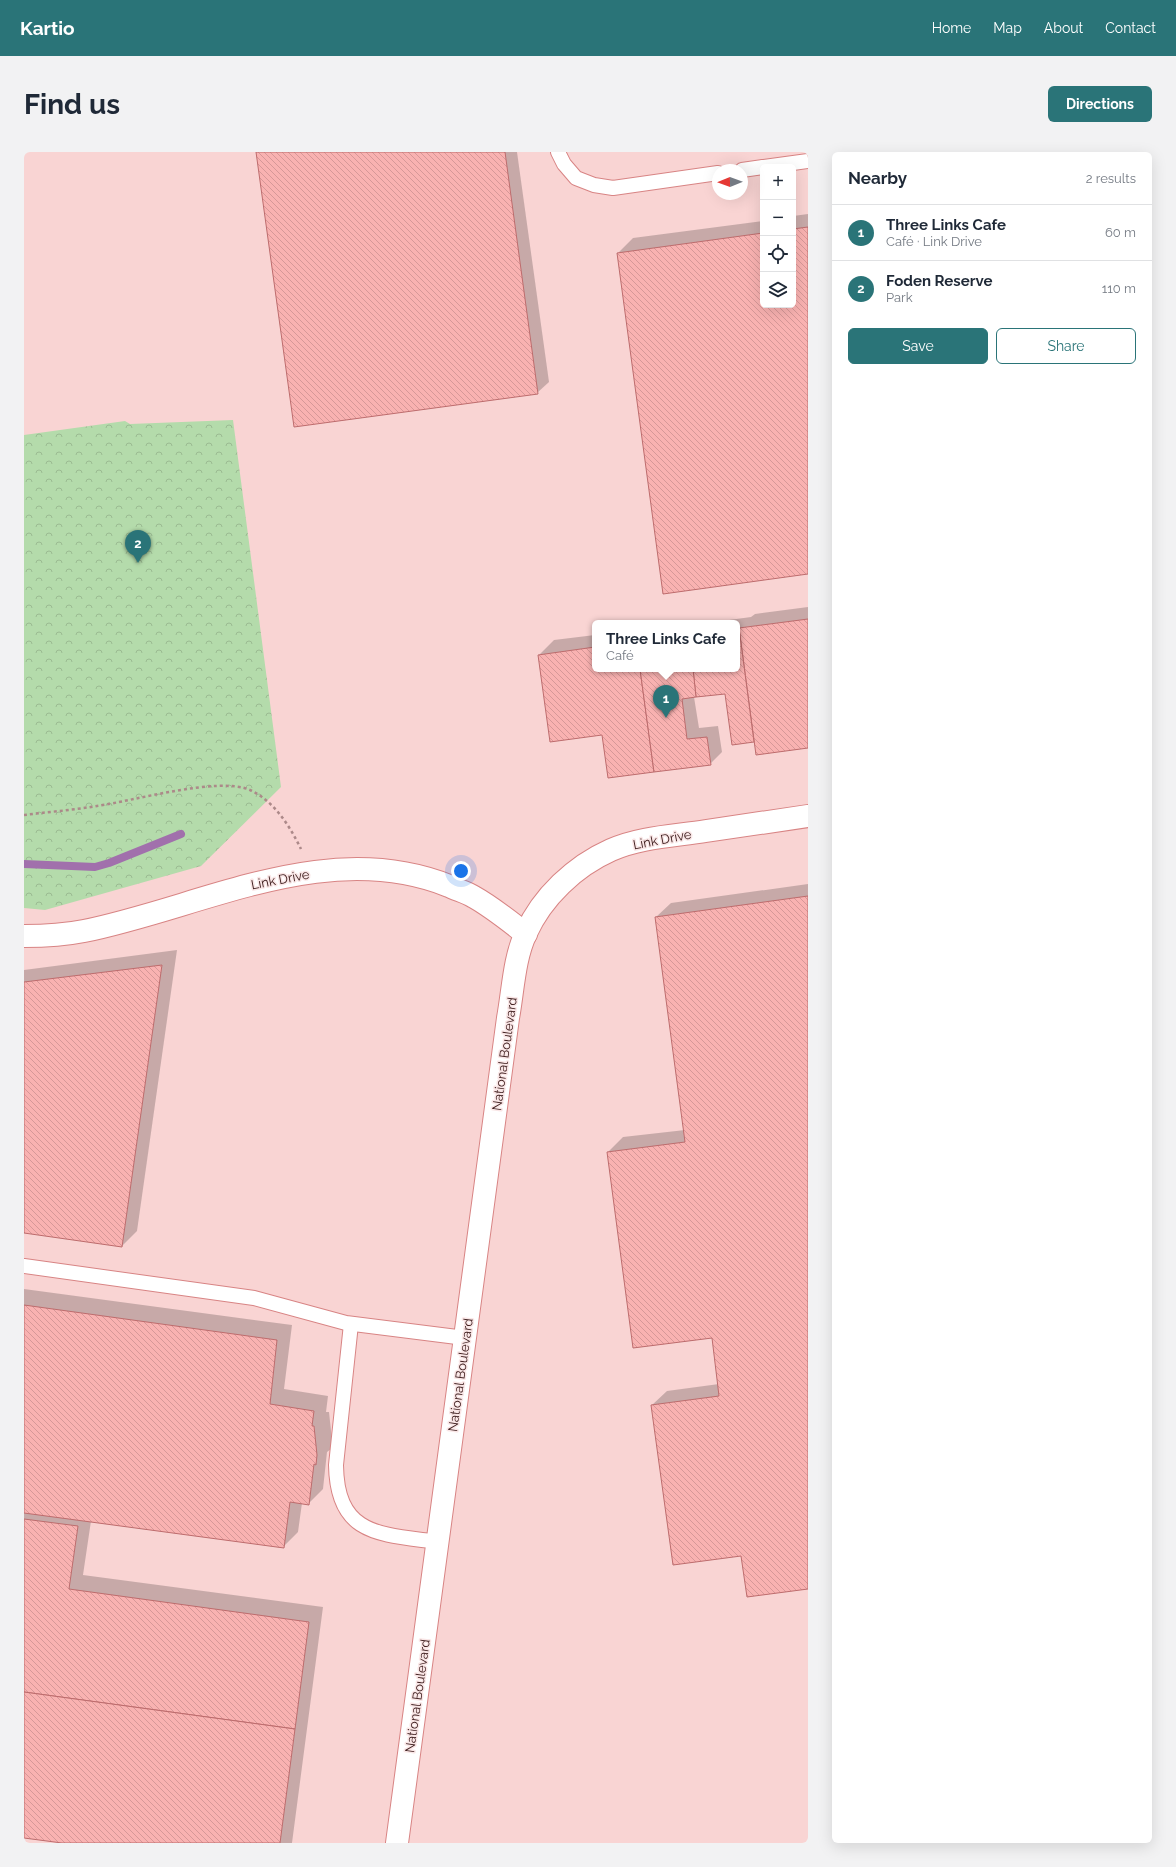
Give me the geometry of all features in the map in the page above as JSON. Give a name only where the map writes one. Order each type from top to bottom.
[{"type":"street","name":"Link Drive","points":[[538,910],[561,884],[588,863],[612,850],[650,839],[808,816]]},
{"type":"street","name":"Link Drive","points":[[24,936],[84,931],[253,884],[288,876],[369,870],[396,871],[433,880],[474,896],[526,934]]},
{"type":"street","name":"National Boulevard","points":[[397,1843],[508,1018],[519,956],[526,934],[538,910]]},
{"type":"lane","points":[[558,152],[564,164],[576,178],[594,185],[613,188],[712,174]]},
{"type":"lane","points":[[786,164],[808,161]]},
{"type":"lane","points":[[748,169],[760,168]]},
{"type":"lane","points":[[24,1266],[254,1298],[351,1324],[465,1338]]},
{"type":"lane","points":[[351,1324],[336,1465],[336,1481],[339,1496],[348,1513],[362,1526],[379,1534],[438,1542]]},
{"type":"path","points":[[24,814],[97,806],[201,787],[230,785],[250,790],[272,805],[290,826],[313,873]]},
{"type":"green space","points":[[233,420],[281,787],[201,866],[45,910],[24,908],[24,435],[125,421],[130,424]]},
{"type":"building","points":[[256,152],[505,152],[538,394],[294,427]]},
{"type":"building","points":[[808,227],[808,574],[663,594],[617,253],[760,233],[760,308],[796,308],[796,229]]},
{"type":"building","points":[[808,619],[808,748],[756,755],[740,628]]},
{"type":"building","points":[[740,636],[754,742],[732,745],[725,694],[696,697],[693,672],[740,672]]},
{"type":"building","points":[[592,647],[592,672],[640,672],[654,772],[608,778],[602,735],[550,742],[538,655]]},
{"type":"building","points":[[640,672],[693,672],[696,697],[682,699],[687,739],[707,737],[711,765],[654,772]]},
{"type":"building","points":[[808,896],[808,1589],[747,1597],[741,1556],[673,1565],[651,1405],[719,1396],[712,1338],[633,1348],[607,1152],[685,1142],[655,917]]},
{"type":"building","points":[[162,965],[122,1247],[24,1233],[24,982]]},
{"type":"building","points":[[24,1305],[277,1340],[270,1404],[314,1411],[312,1426],[314,1426],[317,1455],[316,1465],[314,1464],[309,1505],[290,1502],[284,1548],[24,1513]]},
{"type":"building","points":[[24,1519],[78,1526],[69,1589],[309,1622],[295,1729],[24,1692]]},
{"type":"building","points":[[24,1692],[295,1729],[280,1843],[62,1843],[24,1838]]},
{"type":"waterway","points":[[24,864],[95,867],[109,863],[181,834]]},
{"type":"place","name":"Foden Reserve","points":[[138,563]]},
{"type":"place","name":"Three Links Cafe","points":[[666,718]]}]
